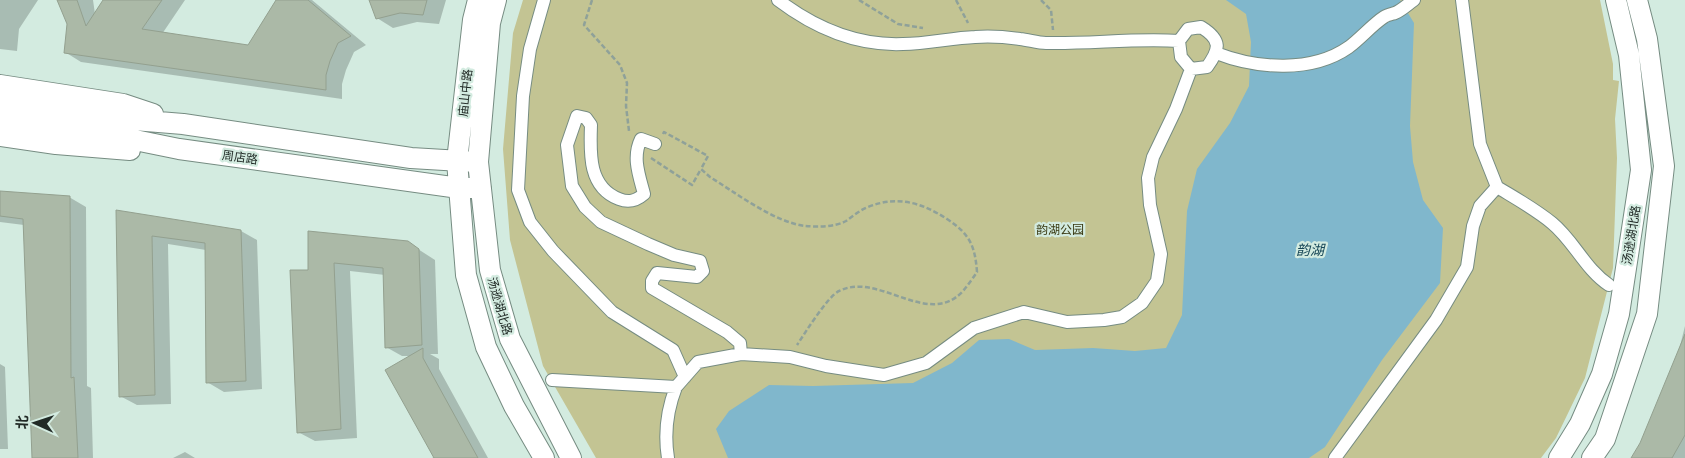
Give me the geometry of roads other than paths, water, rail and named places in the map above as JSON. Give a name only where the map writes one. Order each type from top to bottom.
[{"type":"street","name":"庙山中路","points":[[458,188],[457,161],[473,20],[478,0]]},
{"type":"street","name":"庙山中路","points":[[478,162],[490,23],[496,0]]},
{"type":"street","points":[[544,0],[530,49],[523,96],[518,190],[530,222],[553,251],[612,312],[673,350],[685,376]]},
{"type":"street","points":[[778,0],[810,22],[841,36],[864,42],[904,44],[975,37],[1018,38],[1054,43],[1153,39],[1179,41]]},
{"type":"street","points":[[1216,53],[1240,62],[1261,65],[1288,65],[1319,61],[1347,48],[1384,17],[1397,12],[1414,0]]},
{"type":"street","points":[[1462,0],[1480,144],[1497,187],[1552,223],[1575,247],[1595,276],[1609,285]]},
{"type":"street","name":"汤逊湖北路","points":[[1559,458],[1580,424],[1605,366],[1619,314],[1641,170],[1629,55],[1616,0]]},
{"type":"street","name":"汤逊湖北路","points":[[1592,458],[1605,440],[1647,314],[1664,166],[1648,39],[1637,0]]},
{"type":"street","points":[[1201,27],[1210,32],[1217,42],[1216,53],[1207,67],[1191,69],[1181,58],[1179,41],[1188,30],[1201,27]]},
{"type":"street","points":[[668,458],[666,444],[669,405],[676,387],[698,362],[741,354],[790,357],[826,366],[884,376],[926,363],[974,328],[1016,314],[1024,312],[1067,322],[1104,320],[1122,316],[1142,304],[1157,281],[1161,254],[1150,205],[1148,178],[1153,157],[1176,109],[1191,69]]},
{"type":"street","points":[[0,85],[123,104],[183,124]]},
{"type":"street","name":"周店路","points":[[0,102],[179,149],[458,188],[481,188]]},
{"type":"street","points":[[655,144],[642,139],[636,149],[637,165],[644,194],[636,200],[624,201],[608,195],[598,183],[592,168],[592,125],[586,118],[577,116],[567,144],[572,186],[585,207],[601,222],[674,255],[700,261],[703,271],[697,277],[657,273],[652,281],[652,288],[727,332],[740,343],[741,354]]},
{"type":"street","name":"周店路","points":[[0,119],[122,119],[183,124],[411,158],[457,161]]},
{"type":"street","points":[[0,136],[121,150],[179,149]]},
{"type":"street","points":[[457,161],[478,162]]},
{"type":"street","name":"汤逊湖北路","points":[[478,162],[490,270],[510,339],[571,458]]},
{"type":"street","points":[[1335,458],[1436,320],[1467,267],[1480,206],[1497,187]]},
{"type":"street","name":"汤逊湖北路","points":[[458,188],[466,275],[486,347],[514,406],[544,458]]},
{"type":"street","points":[[552,380],[676,387]]},
{"type":"water","name":"韵湖","points":[[1226,0],[1400,0],[1414,23],[1410,126],[1413,162],[1423,200],[1443,228],[1440,283],[1382,360],[1325,447],[1309,458],[728,458],[716,429],[729,411],[769,385],[813,386],[913,383],[952,363],[979,340],[1009,339],[1035,350],[1093,348],[1135,351],[1166,348],[1182,315],[1187,211],[1197,169],[1230,123],[1249,86],[1251,42],[1246,14]]},
{"type":"park label","name":"韵湖公园","points":[[1060,229]]}]
